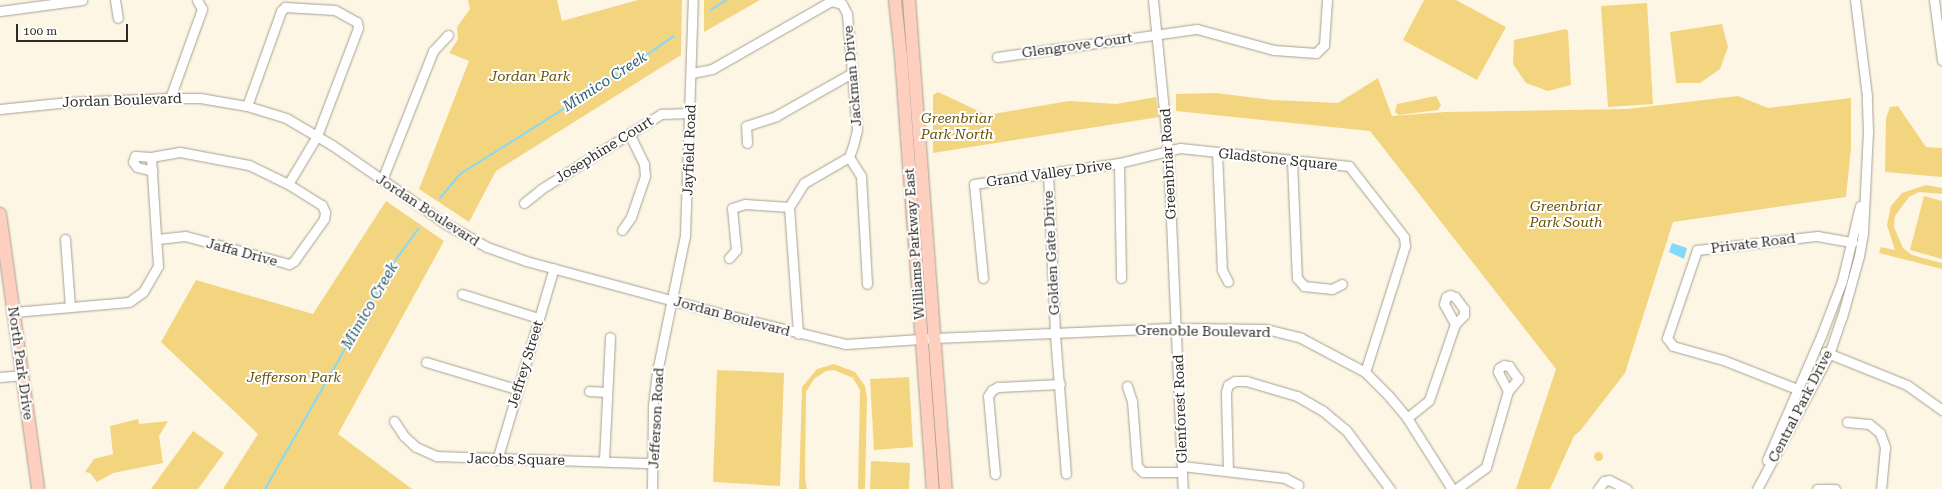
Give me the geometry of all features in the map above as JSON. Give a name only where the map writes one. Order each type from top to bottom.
[{"type":"main road","name":"Williams Parkway East","points":[[894,0],[933,489]]},
{"type":"main road","name":"Williams Parkway East","points":[[909,0],[946,489]]},
{"type":"main road","name":"North Park Drive","points":[[0,214],[24,375],[38,489]]},
{"type":"street","points":[[0,11],[82,0]]},
{"type":"street","points":[[115,0],[118,18]]},
{"type":"street","points":[[170,98],[202,10],[197,0]]},
{"type":"street","name":"Jayfield Road","points":[[671,299],[685,235],[692,73],[693,0]]},
{"type":"street","name":"Greenbriar Road","points":[[1153,0],[1168,151],[1176,328]]},
{"type":"street","name":"Glengrove Court","points":[[997,57],[1197,29],[1274,50],[1316,53],[1324,45],[1327,0]]},
{"type":"street","name":"Central Park Drive","points":[[1756,489],[1829,354],[1842,317],[1859,256],[1866,181],[1867,96],[1856,0]]},
{"type":"street","points":[[1934,0],[1942,60]]},
{"type":"street","name":"Jackman Drive","points":[[692,73],[712,69],[831,1],[842,4],[847,14],[857,130],[849,157]]},
{"type":"street","points":[[247,106],[281,11],[285,7],[335,10],[351,16],[357,22],[358,28],[317,136],[288,184]]},
{"type":"street","points":[[382,180],[433,51],[448,35]]},
{"type":"street","points":[[747,143],[746,126],[776,116],[852,73]]},
{"type":"street","name":"Jordan Boulevard","points":[[0,109],[69,102],[170,98],[200,98],[247,106],[286,118],[317,136],[465,236],[500,252],[798,334],[846,344],[934,338]]},
{"type":"street","name":"Josephine Court","points":[[524,203],[541,189],[661,114],[690,113]]},
{"type":"street","points":[[622,230],[631,217],[645,176],[642,158],[629,133]]},
{"type":"street","name":"Gladstone Square","points":[[1168,151],[1180,148],[1349,166],[1404,237],[1406,246],[1365,372]]},
{"type":"street","name":"Grand Valley Drive","points":[[983,278],[974,184],[1048,172],[1119,163],[1168,151]]},
{"type":"street","name":"Jaffa Drive","points":[[153,171],[137,167],[133,162],[135,156],[152,157],[180,152],[211,156],[249,165],[288,184],[322,205],[325,212],[324,219],[294,262],[289,264],[185,236],[157,239]]},
{"type":"street","points":[[1217,152],[1222,270],[1228,282]]},
{"type":"street","points":[[14,312],[137,299],[143,292],[158,266],[152,157]]},
{"type":"street","points":[[798,334],[789,207],[804,183],[849,157],[860,176],[867,284]]},
{"type":"street","points":[[1292,161],[1297,278],[1304,286],[1332,289],[1342,284]]},
{"type":"street","points":[[1119,163],[1121,278]]},
{"type":"street","name":"Golden Gate Drive","points":[[1048,172],[1055,334],[1066,474]]},
{"type":"street","name":"Central Park Drive","points":[[1756,489],[1797,389],[1816,349],[1842,281],[1866,181]]},
{"type":"street","points":[[729,258],[736,250],[732,208],[745,204],[789,207]]},
{"type":"street","name":"Private Road","points":[[1797,389],[1723,360],[1673,346],[1667,338],[1697,250],[1817,236],[1852,242]]},
{"type":"street","points":[[65,239],[70,307]]},
{"type":"street","name":"Jeffrey Street","points":[[497,460],[516,389],[554,268]]},
{"type":"street","points":[[462,294],[538,318]]},
{"type":"street","name":"Jefferson Road","points":[[652,489],[652,463],[658,367],[671,299]]},
{"type":"street","points":[[1407,418],[1431,397],[1455,324]]},
{"type":"street","name":"Grenoble Boulevard","points":[[934,338],[1176,328],[1266,329],[1301,338],[1365,372],[1407,418],[1452,489]]},
{"type":"street","name":"Glenforest Road","points":[[1176,328],[1183,489]]},
{"type":"street","points":[[604,460],[606,392],[610,337]]},
{"type":"street","points":[[1816,349],[1907,385],[1942,410]]},
{"type":"street","points":[[426,362],[516,389]]},
{"type":"street","points":[[0,377],[24,375]]},
{"type":"street","points":[[1228,471],[1226,392],[1228,385],[1235,381],[1246,381],[1296,396],[1323,410],[1346,430],[1390,489]]},
{"type":"street","points":[[995,474],[988,396],[998,387],[1060,384]]},
{"type":"street","points":[[1127,386],[1132,401],[1137,466],[1143,472],[1182,469],[1228,471],[1285,478],[1298,485]]},
{"type":"street","points":[[589,391],[606,392]]},
{"type":"street","points":[[1456,489],[1486,467],[1508,391]]},
{"type":"street","name":"Jacobs Square","points":[[394,421],[409,441],[426,452],[453,458],[497,460],[604,460],[652,463]]},
{"type":"street","points":[[1847,422],[1869,424],[1880,433],[1885,447],[1881,489]]},
{"type":"street","points":[[1598,489],[1601,483],[1609,480],[1627,489]]},
{"type":"street","points":[[1817,489],[1835,489]]},
{"type":"green space","name":"Jordan Park","points":[[468,0],[557,0],[562,21],[638,0],[682,0],[681,55],[496,171],[469,222],[419,189],[469,61],[449,53],[458,39],[457,27],[470,9]]},
{"type":"green space","points":[[704,0],[760,0],[704,32]]},
{"type":"green space","points":[[1424,0],[1456,0],[1506,27],[1477,80],[1403,40]]},
{"type":"green space","points":[[1647,3],[1653,104],[1608,107],[1601,6]]},
{"type":"green space","points":[[1722,24],[1728,47],[1720,69],[1700,83],[1676,83],[1670,32]]},
{"type":"green space","points":[[1566,29],[1568,31],[1571,85],[1548,91],[1526,83],[1513,64],[1514,40]]},
{"type":"green space","name":"Greenbriar Park South","points":[[1378,78],[1392,116],[1445,112],[1627,109],[1738,96],[1768,108],[1851,98],[1851,148],[1846,197],[1673,222],[1625,373],[1580,431],[1574,436],[1550,489],[1516,489],[1556,369],[1370,131],[1176,111],[1176,94],[1216,93],[1273,100],[1338,103]]},
{"type":"green space","name":"Greenbriar Park North","points":[[938,92],[987,115],[1069,101],[1116,104],[1156,97],[1159,117],[933,153],[933,95]]},
{"type":"green space","points":[[1436,96],[1441,105],[1438,110],[1399,115],[1395,112],[1397,104]]},
{"type":"green space","points":[[1898,106],[1926,147],[1942,148],[1942,177],[1885,172],[1886,118],[1890,107]]},
{"type":"green space","points":[[1926,185],[1942,188],[1942,194],[1919,192],[1909,197],[1895,216],[1894,227],[1903,248],[1912,255],[1942,263],[1942,269],[1879,253],[1881,247],[1895,250],[1887,225],[1891,206],[1902,193]]},
{"type":"green space","points":[[1924,196],[1942,201],[1942,259],[1910,250]]},
{"type":"green space","name":"Jefferson Park","points":[[386,201],[444,241],[338,434],[412,489],[223,489],[258,434],[161,342],[196,280],[313,314]]},
{"type":"green space","points":[[834,364],[855,372],[865,386],[867,398],[865,489],[858,489],[860,390],[853,378],[834,370],[826,371],[814,379],[806,392],[805,477],[807,489],[799,489],[802,387],[817,369]]},
{"type":"green space","points":[[717,370],[784,373],[780,486],[713,482]]},
{"type":"green space","points":[[909,377],[913,447],[874,450],[870,379]]},
{"type":"green space","points":[[138,419],[139,424],[168,421],[159,436],[163,463],[113,473],[97,482],[90,473],[85,472],[94,459],[113,454],[110,426]]},
{"type":"green space","points":[[193,431],[224,453],[198,489],[151,489]]},
{"type":"green space","points":[[1596,452],[1600,452],[1602,456],[1600,460],[1596,460],[1594,458],[1594,454]]},
{"type":"green space","points":[[871,461],[910,463],[909,489],[870,489]]},
{"type":"water","points":[[1672,243],[1687,248],[1684,259],[1669,252]]},
{"type":"waterway","name":"Mimico Creek","points":[[711,10],[726,0]]},
{"type":"waterway","name":"Mimico Creek","points":[[440,198],[460,174],[618,75],[674,36]]},
{"type":"waterway","name":"Mimico Creek","points":[[265,489],[397,258],[418,229]]}]
